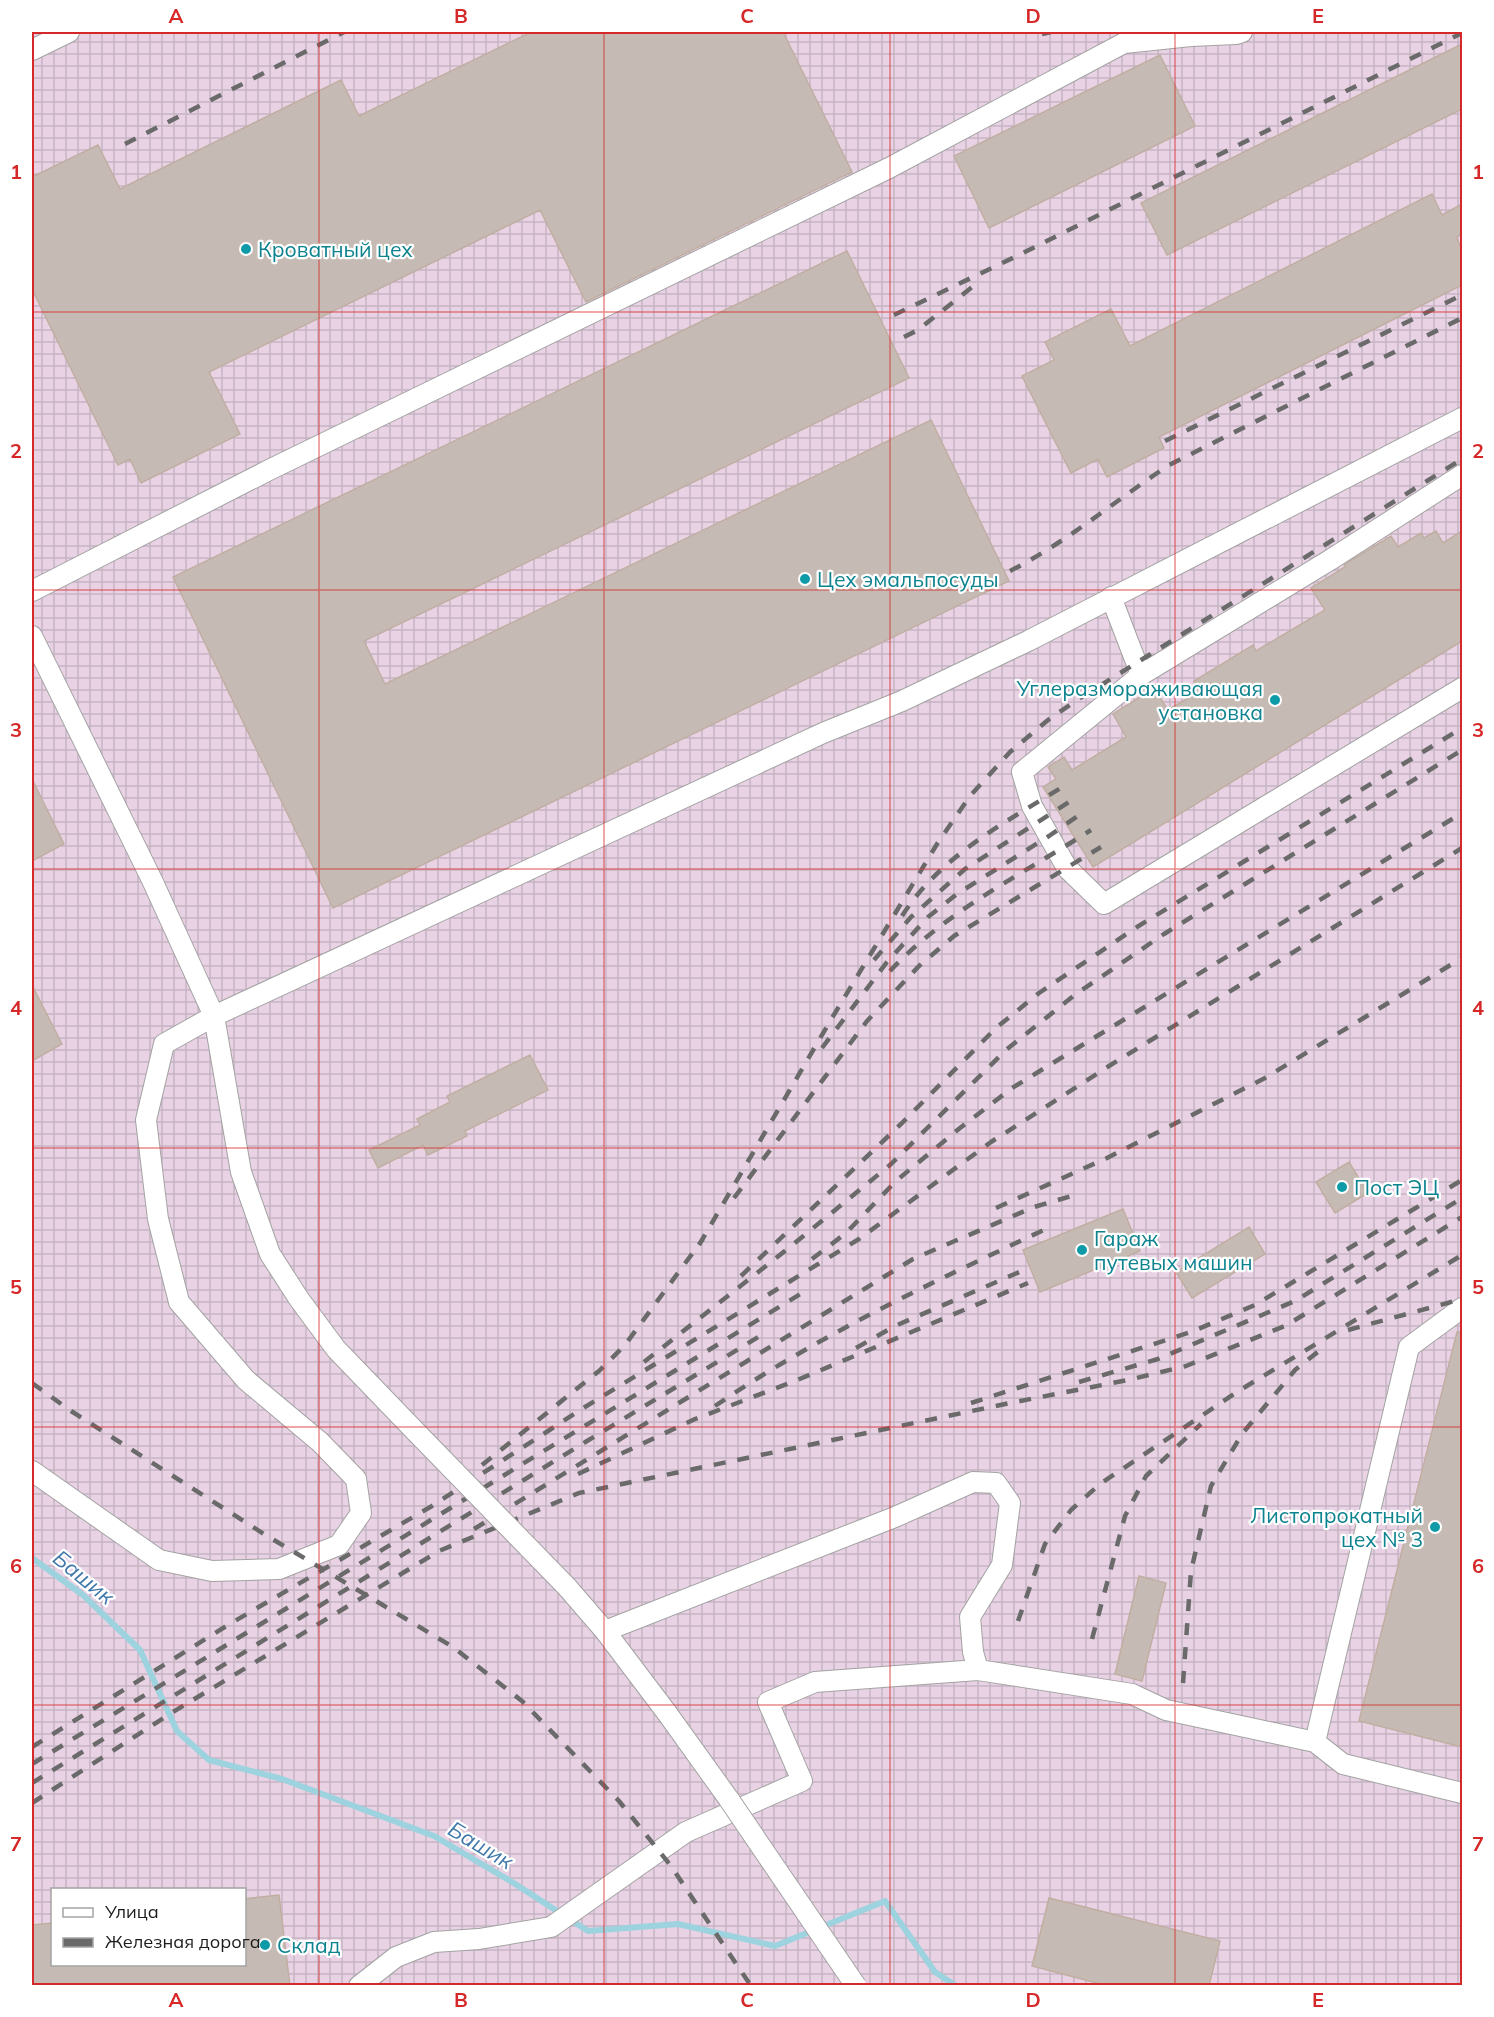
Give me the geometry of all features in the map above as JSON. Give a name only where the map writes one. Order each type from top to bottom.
[{"type":"lane","points":[[32,50],[69,32]]},
{"type":"lane","points":[[32,591],[269,470],[889,168],[1125,43],[1242,32]]},
{"type":"lane","points":[[32,1470],[159,1560],[212,1571],[279,1569],[339,1545],[361,1513],[356,1479],[320,1442],[246,1380],[179,1302],[158,1219],[146,1120],[164,1044],[214,1016],[823,733],[902,701],[1028,641],[1462,418]]},
{"type":"lane","points":[[1462,475],[1330,560],[1141,675],[1022,772],[1032,806],[1067,868],[1104,904],[1462,688]]},
{"type":"lane","points":[[1111,597],[1141,675]]},
{"type":"lane","points":[[32,636],[152,880],[214,1016],[241,1172],[270,1254],[299,1299],[336,1349],[567,1587],[605,1631],[728,1798],[856,1986]]},
{"type":"lane","points":[[1315,1742],[1409,1347],[1462,1308]]},
{"type":"lane","points":[[605,1631],[895,1517],[973,1482],[996,1483],[1010,1503],[1002,1565],[970,1617],[978,1670]]},
{"type":"lane","points":[[359,1986],[396,1957],[434,1942],[479,1939],[551,1927],[686,1832],[802,1781],[768,1702],[815,1682],[978,1670],[1132,1694],[1166,1710],[1315,1742],[1343,1764],[1462,1792]]},
{"type":"shaded area","points":[[32,32],[1462,32],[1462,1985],[32,1986]]},
{"type":"building","name":"Кроватный цех","points":[[531,32],[783,32],[852,172],[586,302],[540,210],[209,372],[240,434],[141,483],[130,459],[118,465],[32,289],[32,177],[98,145],[120,189],[341,80],[359,116]]},
{"type":"building","points":[[1462,44],[1462,109],[1167,255],[1141,203]]},
{"type":"building","points":[[1160,55],[1195,126],[989,228],[954,156]]},
{"type":"building","points":[[1432,194],[1442,215],[1462,204],[1462,234],[1456,237],[1462,249],[1462,285],[1159,437],[1164,448],[1107,477],[1098,459],[1071,473],[1022,376],[1054,360],[1045,342],[1111,309],[1130,346]]},
{"type":"building","name":"Цех эмальпосуды","points":[[847,251],[909,378],[364,641],[385,684],[931,420],[1009,581],[333,908],[173,577]]},
{"type":"building","name":"Углеразмораживающая установка","points":[[1436,531],[1443,543],[1462,531],[1462,641],[1093,867],[1043,787],[1056,779],[1048,767],[1064,757],[1072,770],[1126,737],[1113,714],[1154,688],[1168,710],[1200,691],[1194,681],[1253,645],[1256,651],[1325,610],[1311,588],[1391,536],[1398,547],[1421,533],[1424,538]]},
{"type":"building","points":[[32,779],[64,844],[32,861]]},
{"type":"building","points":[[32,985],[62,1044],[32,1061]]},
{"type":"building","points":[[530,1055],[548,1090],[465,1131],[467,1136],[428,1155],[423,1145],[378,1168],[369,1150],[420,1125],[417,1119],[450,1102],[447,1096]]},
{"type":"building","name":"Поcт ЭЦ","points":[[1349,1162],[1368,1193],[1335,1213],[1316,1182]]},
{"type":"building","name":"Гараж путевых машин","points":[[1123,1209],[1140,1251],[1040,1292],[1023,1250]]},
{"type":"building","points":[[1249,1227],[1265,1254],[1192,1298],[1176,1272]]},
{"type":"building","name":"Листопрокатный цех № 3","points":[[1457,1332],[1462,1332],[1462,1747],[1359,1721]]},
{"type":"building","points":[[1139,1576],[1166,1583],[1142,1681],[1115,1674]]},
{"type":"building","name":"Склад","points":[[279,1895],[290,1986],[32,1986],[32,1925],[51,1923],[51,1966],[246,1966],[246,1899]]},
{"type":"building","points":[[1049,1898],[1220,1941],[1209,1986],[1108,1986],[1032,1966]]},
{"type":"waterway","name":"Башик","points":[[32,1558],[83,1595],[140,1650],[177,1731],[209,1760],[282,1779],[434,1836],[512,1882],[588,1931],[678,1924],[775,1946],[885,1901],[935,1972],[956,1986]]},
{"type":"railway","points":[[125,144],[344,32]]},
{"type":"railway","points":[[1042,34],[1051,32]]},
{"type":"railway","points":[[894,315],[1021,254],[1462,33]]},
{"type":"railway","points":[[904,337],[918,330],[981,280]]},
{"type":"railway","points":[[1165,441],[1462,295]]},
{"type":"railway","points":[[1010,571],[1071,534],[1169,465],[1462,318]]},
{"type":"railway","points":[[699,1245],[937,844],[970,796],[1010,752],[1048,720],[1074,702],[1462,459]]},
{"type":"railway","points":[[741,1276],[901,1124],[996,1028],[1039,993],[1137,927],[1462,728]]},
{"type":"railway","points":[[644,1362],[890,1165],[1006,1050],[1076,994],[1164,934],[1462,750]]},
{"type":"railway","points":[[902,916],[935,875],[955,858],[997,827],[1064,786]]},
{"type":"railway","points":[[874,960],[911,917],[965,869],[1072,800]]},
{"type":"railway","points":[[822,1048],[887,962],[928,917],[957,894],[1082,813]]},
{"type":"railway","points":[[812,1259],[846,1233],[896,1181],[1012,1088],[1462,813]]},
{"type":"railway","points":[[890,971],[935,930],[960,912],[1091,830]]},
{"type":"railway","points":[[734,1198],[867,1021],[919,966],[954,936],[1101,847]]},
{"type":"railway","points":[[32,1747],[228,1625],[432,1506],[585,1407],[859,1239],[991,1142],[1109,1066],[1462,848]]},
{"type":"railway","points":[[996,1208],[1107,1158],[1265,1078],[1462,958]]},
{"type":"railway","points":[[971,1403],[1191,1332],[1255,1305],[1462,1180]]},
{"type":"railway","points":[[474,1529],[913,1259],[1034,1207],[1075,1195]]},
{"type":"railway","points":[[1079,1382],[1158,1359],[1295,1301],[1462,1198]]},
{"type":"railway","points":[[32,1803],[173,1712],[439,1551],[579,1493],[1128,1380],[1186,1366],[1287,1325],[1462,1217]]},
{"type":"railway","points":[[715,1406],[836,1332],[1048,1228]]},
{"type":"railway","points":[[482,1465],[599,1371],[625,1345],[703,1239]]},
{"type":"railway","points":[[1018,1621],[1045,1544],[1071,1510],[1100,1484],[1237,1392],[1462,1255]]},
{"type":"railway","points":[[856,1348],[895,1326],[1024,1270]]},
{"type":"railway","points":[[578,1474],[695,1419],[795,1381],[1028,1283]]},
{"type":"railway","points":[[32,1764],[802,1293]]},
{"type":"railway","points":[[1348,1330],[1462,1299]]},
{"type":"railway","points":[[32,1783],[760,1336]]},
{"type":"railway","points":[[1183,1683],[1191,1571],[1211,1486],[1242,1434],[1295,1370],[1324,1347]]},
{"type":"railway","points":[[32,1383],[71,1411],[264,1534],[453,1647],[522,1701],[619,1801],[671,1866],[751,1986]]},
{"type":"railway","points":[[1092,1639],[1125,1516],[1146,1476],[1201,1424]]},
{"type":"place","name":"Кроватный цех","points":[[246,249]]},
{"type":"place","name":"Цех эмальпосуды","points":[[805,579]]},
{"type":"place","name":"Углеразмораживающая установка","points":[[1275,700]]},
{"type":"place","name":"Поcт ЭЦ","points":[[1342,1187]]},
{"type":"place","name":"Гараж путевых машин","points":[[1082,1250]]},
{"type":"place","name":"Листопрокатный цех № 3","points":[[1435,1527]]},
{"type":"place","name":"Склад","points":[[265,1945]]}]
